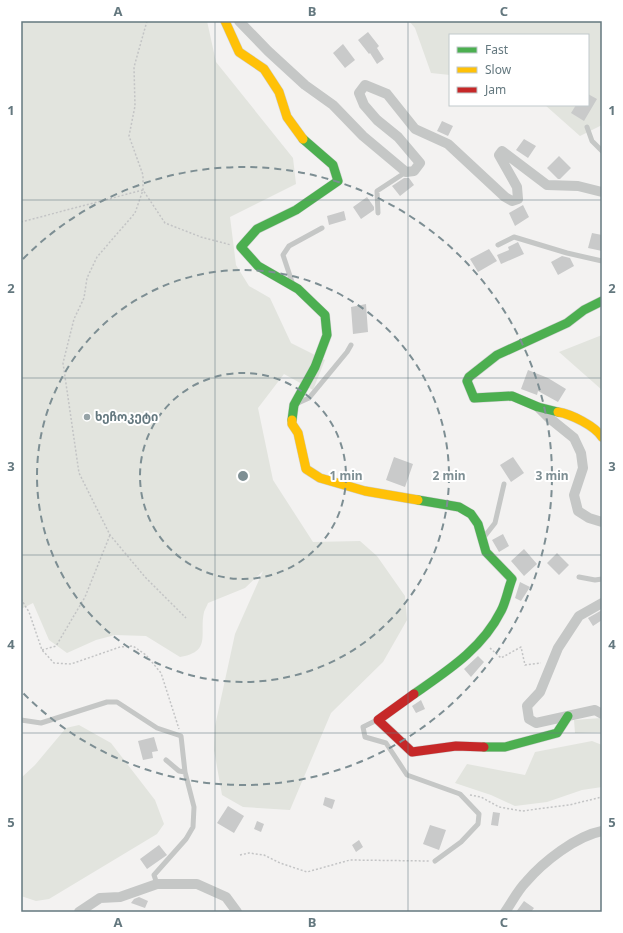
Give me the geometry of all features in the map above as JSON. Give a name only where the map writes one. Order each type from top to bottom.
[{"type":"street","points":[[225,21],[240,52],[264,69],[279,92],[287,117],[302,138],[333,165],[338,181],[296,210],[257,229],[240,247],[258,266],[294,286],[326,315],[327,335],[315,367],[294,405],[292,424],[298,433],[306,469],[320,478],[365,491],[459,507],[471,514],[478,524],[486,552],[512,579],[501,611],[482,640],[456,665],[378,720],[412,752],[456,746],[505,747],[557,733],[568,716]]},
{"type":"street","points":[[239,21],[268,51],[305,85],[333,105],[363,136],[406,172],[414,171],[420,163],[398,137],[377,120],[364,105],[359,93],[365,85],[387,94],[415,129],[448,144],[505,197],[512,201],[518,199],[517,188],[499,155],[502,151],[547,185],[578,186],[602,192]]},
{"type":"street","points":[[602,301],[584,310],[567,323],[497,355],[469,377],[467,381],[474,398],[512,396],[538,407],[569,414],[599,432],[602,437]]},
{"type":"street","points":[[538,407],[574,438],[581,453],[582,468],[574,495],[578,511],[589,518],[602,522]]},
{"type":"street","points":[[602,603],[579,616],[558,648],[540,692],[526,706],[529,719],[536,723],[595,710],[602,714]]},
{"type":"street","points":[[505,912],[526,882],[551,858],[578,840],[602,831]]},
{"type":"street","points":[[79,912],[100,898],[120,897],[157,884],[197,884],[226,897],[237,912]]},
{"type":"lane","points":[[587,127],[592,141],[602,151]]},
{"type":"lane","points":[[378,213],[377,191],[406,172]]},
{"type":"lane","points":[[294,286],[283,255],[289,246],[322,228]]},
{"type":"lane","points":[[498,245],[514,236],[567,253],[602,261]]},
{"type":"lane","points":[[294,405],[309,398],[347,352],[351,345]]},
{"type":"lane","points":[[482,539],[495,523],[504,484]]},
{"type":"lane","points":[[579,577],[595,580],[602,579]]},
{"type":"lane","points":[[21,720],[41,723],[107,702],[117,702],[157,728],[182,736],[185,772],[194,807],[193,826],[186,839],[154,875],[157,884]]},
{"type":"lane","points":[[378,720],[362,727],[365,737],[386,743],[407,775],[460,794],[479,814],[478,824],[460,842],[435,861]]},
{"type":"lane","points":[[166,760],[178,771],[185,772]]},
{"type":"path","points":[[147,21],[134,67],[135,106],[129,136],[142,174],[144,190],[165,223],[201,237],[240,247]]},
{"type":"path","points":[[21,222],[144,190]]},
{"type":"path","points":[[144,190],[135,213],[98,256],[88,278],[84,298],[74,319],[63,363],[78,473],[110,535],[145,577],[186,618]]},
{"type":"path","points":[[42,650],[56,646],[85,596],[110,535]]},
{"type":"path","points":[[21,599],[29,612],[42,650],[54,663],[71,664],[120,647],[133,646],[146,655],[161,673],[182,736]]},
{"type":"path","points":[[482,640],[501,658],[521,647],[525,664],[553,662]]},
{"type":"path","points":[[460,794],[481,797],[499,807],[522,811],[569,805],[602,797]]},
{"type":"path","points":[[240,855],[249,853],[264,855],[280,863],[307,872],[350,860],[435,861]]},
{"type":"shaded area","points":[[21,21],[207,21],[216,62],[293,158],[296,184],[230,217],[236,265],[249,286],[270,298],[291,343],[325,360],[313,390],[284,374],[258,408],[273,480],[313,542],[360,541],[377,556],[405,596],[407,620],[383,662],[331,713],[290,810],[243,807],[222,795],[214,750],[215,726],[235,634],[263,571],[245,588],[208,603],[204,612],[203,635],[200,646],[197,651],[190,655],[180,657],[146,636],[115,635],[96,640],[67,653],[49,640],[33,603],[21,609]]},
{"type":"shaded area","points":[[409,21],[602,21],[602,125],[580,136],[546,106],[589,106],[589,34],[449,34],[449,75],[431,73],[415,28]]},
{"type":"shaded area","points":[[602,335],[602,390],[559,352]]},
{"type":"shaded area","points":[[601,718],[602,732],[575,733],[574,720]]},
{"type":"shaded area","points":[[79,725],[111,743],[155,800],[164,824],[157,834],[49,899],[36,901],[21,896],[21,778],[35,765],[66,728]]},
{"type":"shaded area","points":[[592,741],[602,745],[602,787],[582,790],[547,802],[515,806],[491,795],[455,783],[467,764],[525,775],[535,752]]},
{"type":"building","points":[[368,32],[379,46],[377,48],[384,59],[377,64],[370,53],[369,54],[358,40]]},
{"type":"building","points":[[343,44],[355,60],[345,68],[333,53]]},
{"type":"building","points":[[589,95],[597,99],[584,121],[571,113],[575,106],[589,106]]},
{"type":"building","points":[[442,121],[453,126],[448,136],[437,131]]},
{"type":"building","points":[[524,139],[536,146],[528,158],[516,150]]},
{"type":"building","points":[[559,156],[571,168],[560,179],[558,179],[547,168]]},
{"type":"building","points":[[404,178],[409,178],[414,185],[400,196],[392,186]]},
{"type":"building","points":[[367,197],[374,207],[374,210],[361,219],[353,207]]},
{"type":"building","points":[[523,205],[529,217],[515,226],[509,213]]},
{"type":"building","points":[[344,211],[346,220],[329,225],[327,216]]},
{"type":"building","points":[[592,233],[602,235],[602,251],[588,248]]},
{"type":"building","points":[[518,242],[524,254],[501,264],[497,255],[509,250],[508,247]]},
{"type":"building","points":[[489,249],[497,261],[478,272],[470,259]]},
{"type":"building","points":[[562,256],[570,258],[574,266],[558,275],[551,262]]},
{"type":"building","points":[[366,304],[368,332],[353,334],[351,307]]},
{"type":"building","points":[[528,370],[548,378],[566,389],[558,402],[538,391],[537,395],[521,389]]},
{"type":"building","points":[[394,457],[413,464],[405,487],[386,480]]},
{"type":"building","points":[[513,457],[524,473],[511,482],[500,465]]},
{"type":"building","points":[[503,534],[509,546],[499,552],[492,540]]},
{"type":"building","points":[[524,549],[537,564],[524,576],[511,561]]},
{"type":"building","points":[[557,553],[569,565],[559,575],[547,563]]},
{"type":"building","points":[[520,582],[530,587],[521,601],[515,598]]},
{"type":"building","points":[[602,610],[602,620],[593,626],[588,618]]},
{"type":"building","points":[[478,656],[484,662],[471,677],[464,669]]},
{"type":"building","points":[[421,700],[425,709],[416,713],[412,706]]},
{"type":"building","points":[[154,737],[158,751],[152,752],[153,758],[143,760],[138,741]]},
{"type":"building","points":[[325,797],[335,800],[332,809],[323,805]]},
{"type":"building","points":[[228,806],[244,816],[234,833],[217,823]]},
{"type":"building","points":[[493,812],[500,813],[498,826],[491,825]]},
{"type":"building","points":[[257,821],[264,824],[261,832],[254,829]]},
{"type":"building","points":[[430,825],[446,830],[439,850],[423,844]]},
{"type":"building","points":[[359,840],[363,847],[356,852],[352,845]]},
{"type":"building","points":[[159,845],[167,855],[147,869],[140,859]]},
{"type":"building","points":[[139,897],[148,901],[145,908],[131,903],[134,899]]},
{"type":"building","points":[[524,901],[534,908],[531,912],[516,912]]},
{"type":"traffic: fast","points":[[292,420],[294,405],[315,367],[327,335],[325,315],[298,289],[258,266],[241,247],[257,229],[296,210],[338,181],[333,165],[303,139]]},
{"type":"traffic: fast","points":[[558,412],[538,407],[512,396],[474,398],[467,381],[469,377],[497,355],[567,323],[584,310],[602,301]]},
{"type":"traffic: fast","points":[[414,694],[451,668],[484,637],[503,607],[512,579],[486,552],[478,524],[471,514],[459,507],[418,500]]},
{"type":"traffic: fast","points":[[484,747],[505,747],[557,733],[568,716]]},
{"type":"traffic: slow","points":[[225,21],[239,52],[264,69],[279,92],[287,117],[303,139]]},
{"type":"traffic: slow","points":[[558,412],[582,421],[594,429],[602,437]]},
{"type":"traffic: slow","points":[[292,420],[292,424],[298,433],[306,469],[320,478],[365,491],[418,500]]},
{"type":"traffic: jam","points":[[414,694],[378,720],[412,752],[456,746],[484,747]]},
{"type":"place","name":"ხეჩოკეტი","points":[[87,417]]}]
